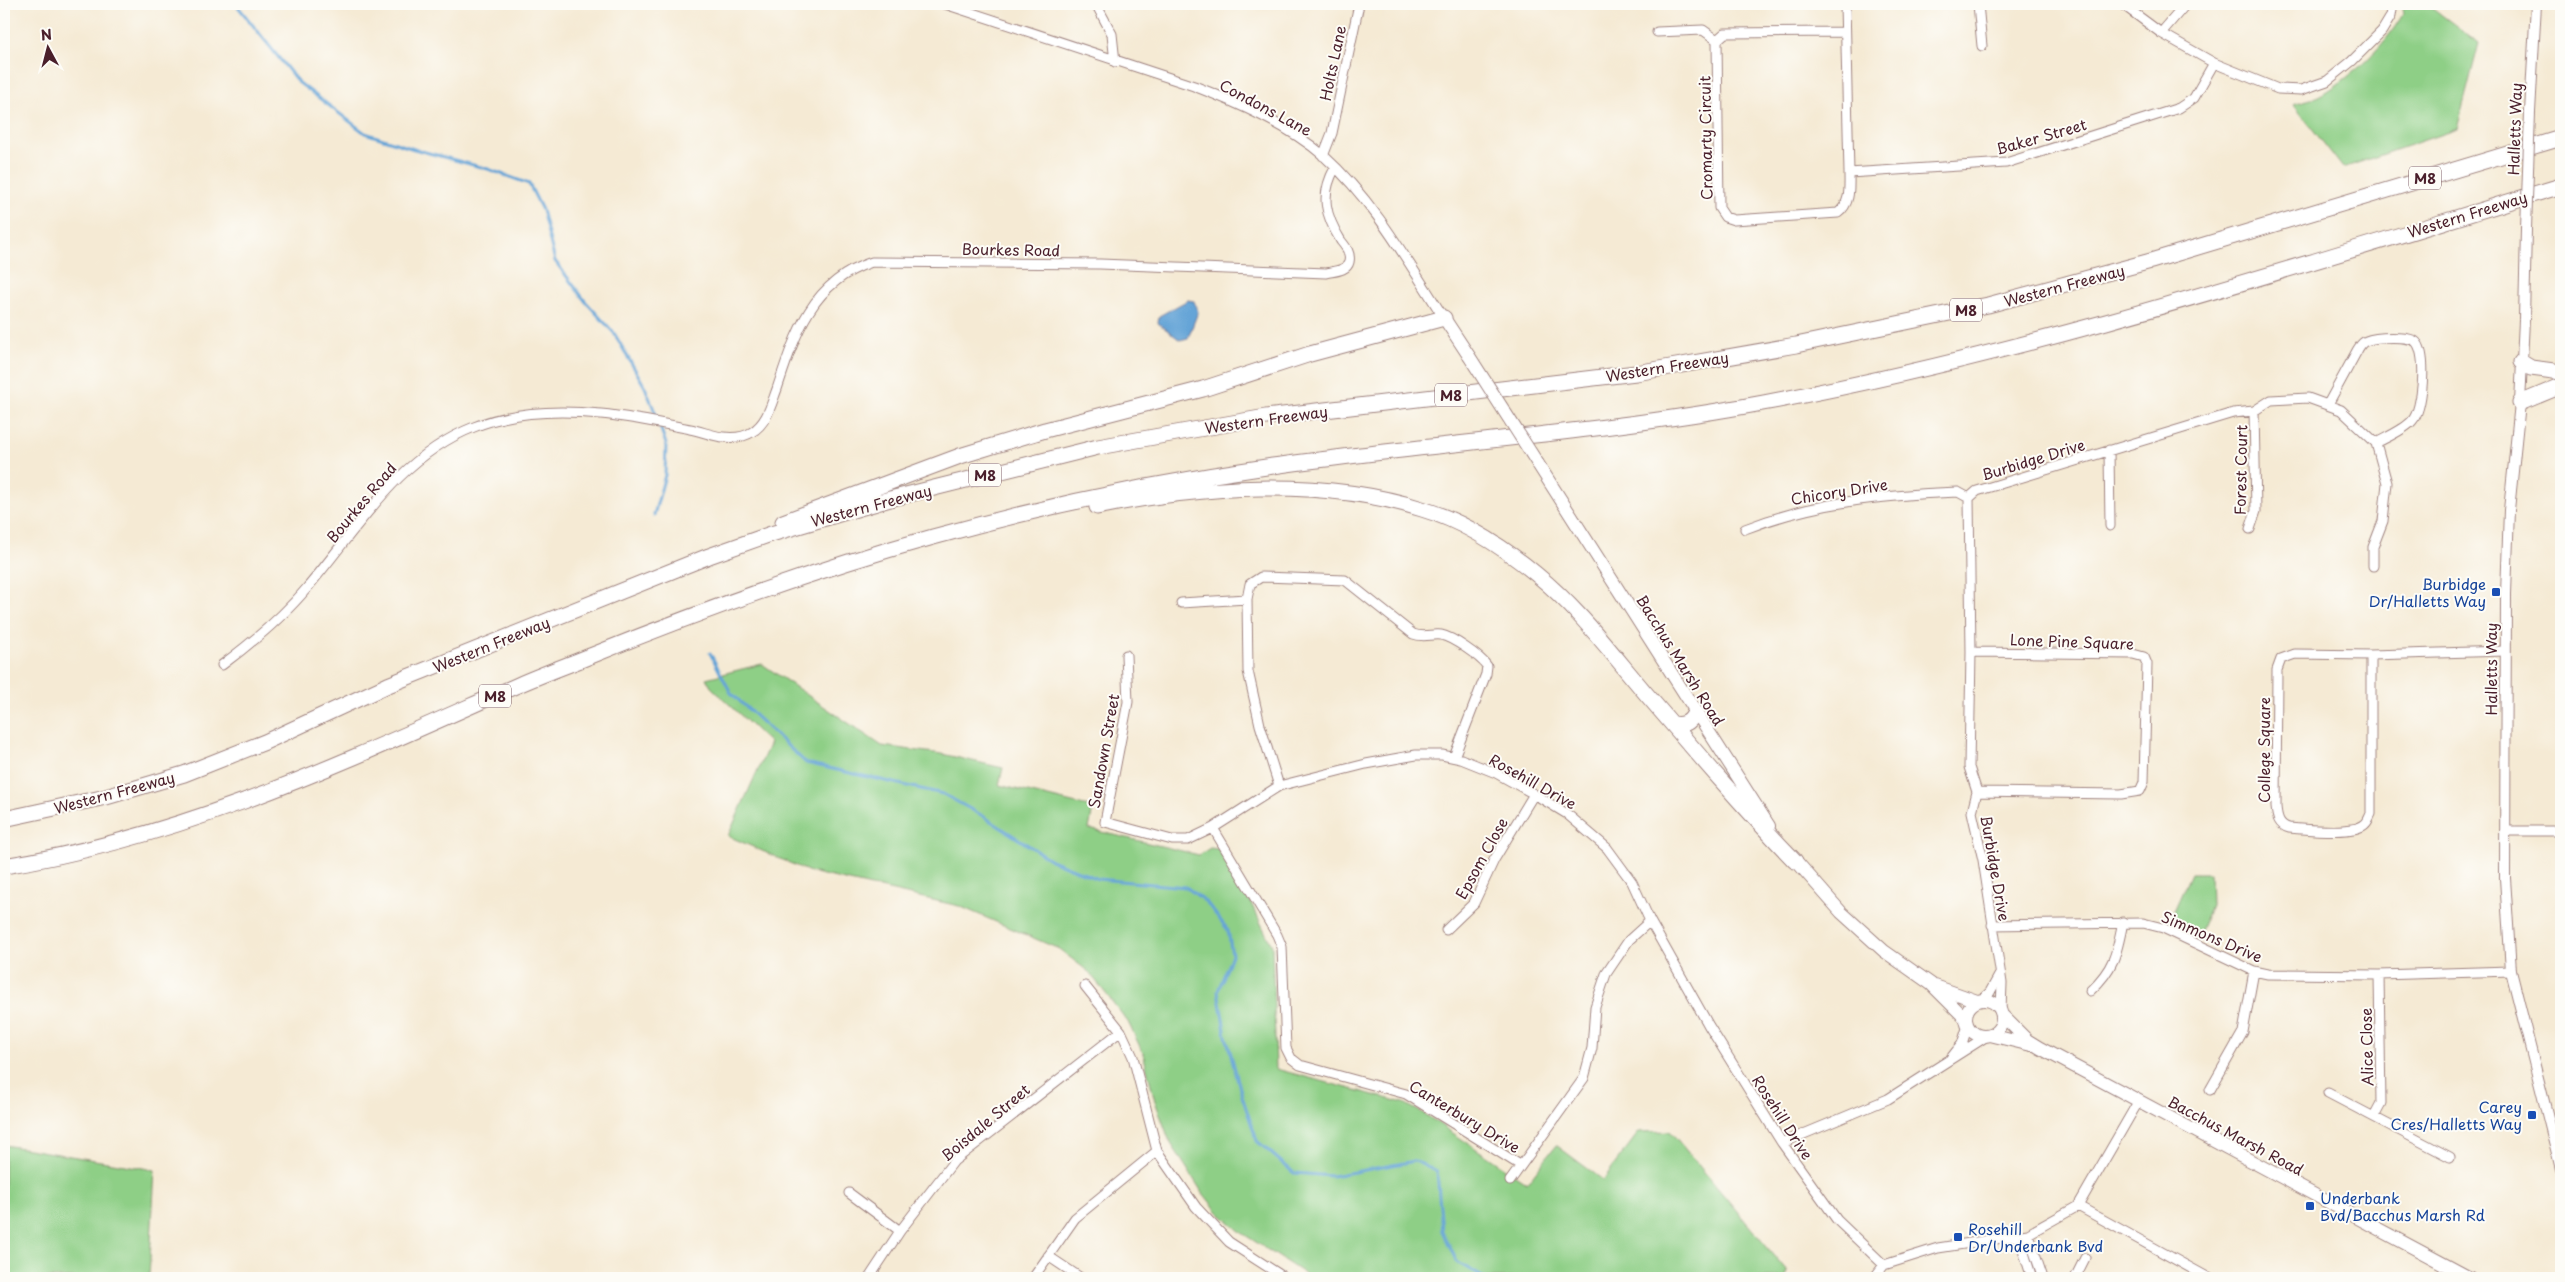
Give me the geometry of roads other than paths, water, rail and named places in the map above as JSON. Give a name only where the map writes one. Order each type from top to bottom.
[{"type":"highway","name":"Western Freeway","points":[[4,818],[106,797],[184,774],[265,742],[388,685],[709,556],[771,534],[890,499],[1098,447],[1266,417],[1636,373],[1796,345],[1988,305],[2151,262],[2561,138]]},
{"type":"highway","name":"Western Freeway","points":[[4,866],[100,847],[218,812],[271,792],[519,684],[677,622],[817,572],[987,523],[1105,495],[1214,475],[1339,457],[1647,422],[1762,403],[1874,380],[1998,352],[2109,322],[2561,186]]},
{"type":"highway","points":[[709,556],[796,515],[960,456],[1046,430],[1203,389],[1310,354],[1444,318]]},
{"type":"highway","points":[[2521,362],[2531,368],[2561,372]]},
{"type":"highway","points":[[2520,403],[2561,386]]},
{"type":"highway","points":[[987,523],[1064,514],[1106,505],[1168,496],[1279,488],[1315,489],[1370,496],[1423,509],[1470,530],[1537,575],[1581,618],[1748,812],[1795,861]]},
{"type":"highway","points":[[1673,724],[1686,724],[1695,712]]},
{"type":"main road","name":"Bacchus Marsh Road","points":[[1444,318],[1695,712],[1765,820],[1795,861],[1812,882],[1862,932],[1931,984],[1967,1022]]},
{"type":"main road","name":"Bacchus Marsh Road","points":[[1931,984],[1979,1000]]},
{"type":"main road","points":[[1979,1000],[1993,1002],[2002,1013],[2000,1028],[1988,1035],[1976,1034],[1967,1022],[1969,1008],[1979,1000]]},
{"type":"main road","name":"Bacchus Marsh Road","points":[[2002,1013],[2040,1048],[2470,1278]]},
{"type":"main road","name":"Bacchus Marsh Road","points":[[1988,1035],[2040,1048]]},
{"type":"street","name":"Condons Lane","points":[[945,4],[1228,99],[1282,128],[1324,156],[1335,168],[1388,231],[1444,318]]},
{"type":"street","points":[[1096,4],[1112,34],[1115,62]]},
{"type":"street","name":"Holts Lane","points":[[1324,156],[1332,133],[1358,4]]},
{"type":"street","name":"Cromarty Circuit","points":[[1717,40],[1719,208],[1725,217],[1734,220],[1838,213],[1845,207],[1848,198],[1849,173],[1845,4]]},
{"type":"street","points":[[1978,4],[1982,46]]},
{"type":"street","points":[[2122,4],[2161,33],[2214,63],[2278,89],[2301,90],[2327,81],[2352,61],[2382,31],[2391,16],[2393,4]]},
{"type":"street","points":[[2161,33],[2186,4]]},
{"type":"street","name":"Halletts Way","points":[[2535,7],[2520,403],[2509,510],[2505,651],[2505,831],[2511,970],[2557,1137],[2561,1168]]},
{"type":"street","points":[[1657,32],[1703,30],[1717,40],[1725,33],[1845,32]]},
{"type":"street","name":"Baker Street","points":[[1849,173],[2006,163],[2179,108],[2194,98],[2214,63]]},
{"type":"street","name":"Bourkes Road","points":[[222,665],[284,614],[393,481],[422,455],[452,437],[483,424],[525,414],[560,412],[598,414],[666,424],[721,437],[735,437],[752,432],[765,419],[797,329],[812,306],[840,277],[856,267],[872,262],[1100,264],[1326,273],[1338,271],[1346,268],[1349,263],[1349,254],[1332,226],[1326,203],[1327,181],[1335,168]]},
{"type":"street","points":[[2328,404],[2364,341],[2410,338],[2418,343],[2422,354],[2420,407],[2412,422],[2376,443],[2387,483],[2384,521],[2373,547],[2373,566]]},
{"type":"street","name":"Burbidge Drive","points":[[2002,1013],[2003,995],[2000,972],[1983,860],[1972,812],[1976,792],[1968,767],[1971,652],[1969,498],[1977,491],[2109,450],[2233,413],[2254,411],[2271,400],[2308,398],[2328,404],[2341,410],[2376,443]]},
{"type":"street","name":"Forest Court","points":[[2250,529],[2256,511],[2254,411]]},
{"type":"street","points":[[2109,450],[2110,526]]},
{"type":"street","name":"Chicory Drive","points":[[1745,529],[1782,514],[1866,498],[1958,492],[1969,498]]},
{"type":"street","points":[[1279,786],[1260,725],[1248,670],[1246,599],[1250,584],[1261,577],[1345,580],[1413,634],[1421,637],[1442,635],[1481,658],[1487,666],[1486,674],[1454,757]]},
{"type":"street","points":[[1180,603],[1246,599]]},
{"type":"street","points":[[2371,655],[2505,651]]},
{"type":"street","name":"Lone Pine Square","points":[[1971,652],[2133,654],[2144,657],[2147,664],[2144,782],[2140,791],[2121,794],[1976,792]]},
{"type":"street","name":"College Square","points":[[2295,654],[2371,655],[2371,814],[2369,820],[2366,824],[2352,830],[2289,828],[2283,826],[2277,816],[2276,807],[2279,663],[2286,656],[2295,654]]},
{"type":"street","name":"Sandown Street","points":[[1105,822],[1128,702],[1126,655]]},
{"type":"street","name":"Rosehill Drive","points":[[1105,822],[1172,840],[1188,840],[1213,828],[1279,786],[1366,764],[1416,755],[1454,757],[1496,773],[1534,794],[1567,814],[1607,848],[1632,882],[1650,921],[1709,1026],[1782,1143],[1837,1220],[1884,1265]]},
{"type":"street","name":"Epsom Close","points":[[1446,930],[1474,903],[1494,860],[1534,794]]},
{"type":"street","name":"Canterbury Drive","points":[[1213,828],[1277,935],[1282,947],[1286,1048],[1291,1058],[1300,1065],[1406,1094],[1520,1165]]},
{"type":"street","points":[[2505,831],[2561,831]]},
{"type":"street","points":[[1510,1181],[1584,1078],[1592,1048],[1595,1007],[1606,974],[1629,940],[1650,921]]},
{"type":"street","points":[[2090,991],[2105,978],[2112,966],[2124,922]]},
{"type":"street","name":"Simmons Drive","points":[[1992,925],[2124,922],[2163,928],[2254,971],[2305,976],[2511,970]]},
{"type":"street","points":[[2210,1090],[2242,1032],[2254,971]]},
{"type":"street","points":[[1979,1000],[1997,982],[2000,972]]},
{"type":"street","name":"Alice Close","points":[[2374,1116],[2381,1103],[2379,975]]},
{"type":"street","points":[[1084,986],[1121,1031],[1133,1057],[1158,1151],[1196,1208],[1229,1242],[1285,1278]]},
{"type":"street","points":[[1950,1060],[1962,1044],[1967,1022]]},
{"type":"street","name":"Boisdale Street","points":[[870,1278],[900,1231],[954,1161],[1121,1031]]},
{"type":"street","points":[[1782,1143],[1888,1099],[1967,1051],[1988,1035]]},
{"type":"street","name":"Alice Close","points":[[2328,1093],[2450,1157]]},
{"type":"street","points":[[1874,1278],[1884,1265],[1938,1248],[2024,1235],[2078,1206],[2138,1102]]},
{"type":"street","points":[[1033,1278],[1075,1218],[1158,1151]]},
{"type":"street","points":[[849,1193],[900,1231]]},
{"type":"street","points":[[2078,1206],[2209,1278]]},
{"type":"street","points":[[2024,1235],[2032,1278]]},
{"type":"street","points":[[2024,1235],[2043,1278]]},
{"type":"street","points":[[1048,1256],[1082,1278]]},
{"type":"street","points":[[2075,1278],[2085,1258]]},
{"type":"water","points":[[1188,300],[1194,301],[1198,312],[1188,338],[1180,340],[1158,323],[1159,316]]},
{"type":"waterway","points":[[236,4],[298,82],[365,133],[414,149],[488,169],[529,184],[542,210],[555,261],[586,302],[614,333],[645,387],[655,412],[666,444],[665,475],[654,515]]},
{"type":"waterway","points":[[710,653],[731,693],[806,763],[943,794],[983,816],[1051,860],[1098,879],[1186,887],[1206,902],[1228,930],[1232,955],[1218,991],[1226,1036],[1242,1096],[1257,1141],[1294,1173],[1332,1176],[1415,1161],[1437,1171],[1442,1231],[1457,1262],[1484,1278]]},
{"type":"place","name":"Burbidge Dr/Halletts Way","points":[[2496,592]]},
{"type":"place","name":"Carey Cres/Halletts Way","points":[[2532,1115]]},
{"type":"place","name":"Underbank Bvd/Bacchus Marsh Rd","points":[[2310,1206]]},
{"type":"place","name":"Rosehill Dr/Underbank Bvd","points":[[1958,1237]]}]
